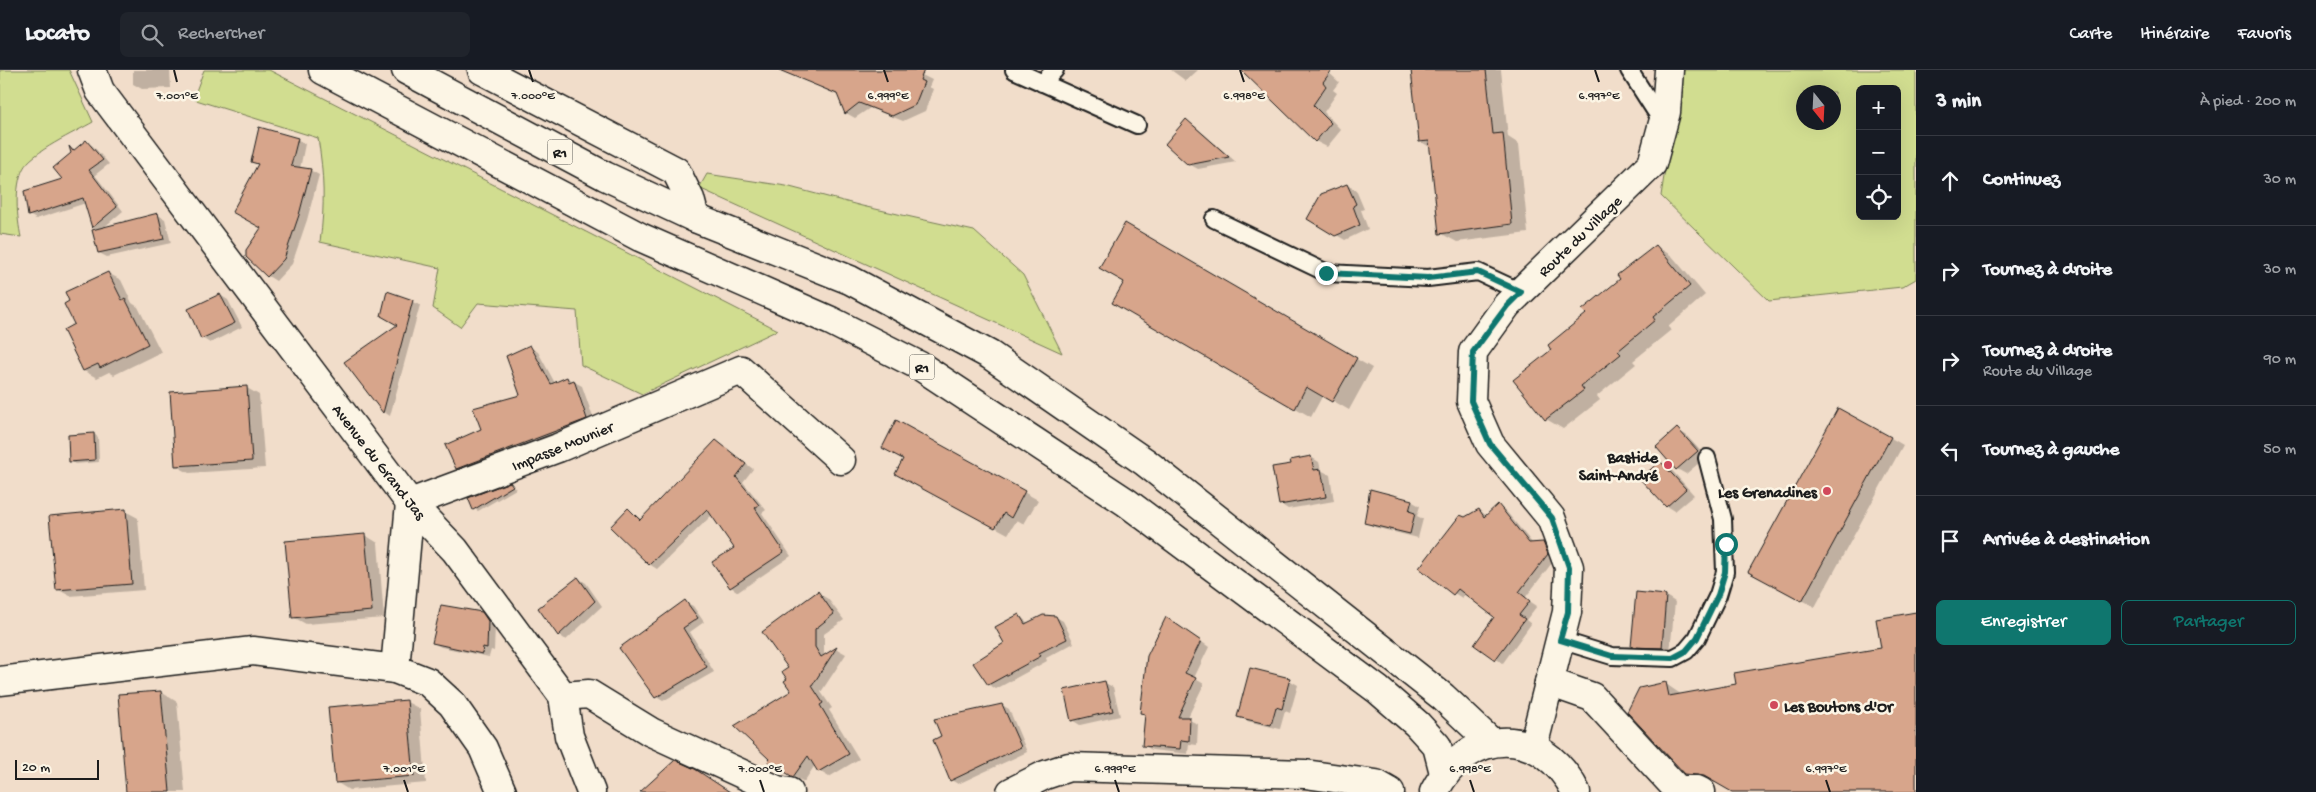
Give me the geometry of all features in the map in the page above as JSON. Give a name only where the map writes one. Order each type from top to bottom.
[{"type":"main road","name":"Avenue du Grand Jas","points":[[92,70],[100,91],[410,503],[455,550],[563,696]]},
{"type":"main road","name":"R1","points":[[323,70],[640,237],[831,321],[920,366],[1126,502],[1378,690],[1417,724],[1437,746],[1439,783]]},
{"type":"main road","name":"R1","points":[[406,70],[605,176],[695,218],[850,280],[990,355],[1145,462],[1443,697],[1492,743]]},
{"type":"main road","points":[[482,70],[676,171],[690,199],[695,218]]},
{"type":"main road","name":"Route du Village","points":[[1533,747],[1568,612],[1569,567],[1552,518],[1490,444],[1471,401],[1473,352],[1507,306],[1652,164],[1666,112],[1669,70]]},
{"type":"main road","name":"Impasse Mounier","points":[[410,503],[558,448],[741,370],[841,460]]},
{"type":"main road","points":[[395,669],[410,503]]},
{"type":"main road","points":[[0,681],[254,651],[395,669],[428,682],[452,704],[483,748],[502,792]]},
{"type":"main road","points":[[1549,682],[1592,697],[1678,790],[1697,790],[1701,792]]},
{"type":"main road","points":[[591,792],[569,736],[563,696],[589,694],[651,732],[777,790],[789,792]]},
{"type":"main road","points":[[1439,783],[1457,759],[1474,749],[1492,743],[1513,742],[1533,747],[1552,758],[1567,774],[1576,792]]},
{"type":"main road","points":[[1011,792],[1045,775],[1069,767],[1305,774],[1376,784],[1390,792]]},
{"type":"lane","points":[[1014,70],[1137,125]]},
{"type":"lane","points":[[1042,83],[1055,70]]},
{"type":"lane","points":[[1629,70],[1664,123]]},
{"type":"lane","points":[[1214,219],[1326,273],[1428,278],[1478,272],[1521,292]]},
{"type":"lane","points":[[1560,640],[1612,656],[1673,658],[1686,651],[1697,638],[1718,595],[1725,572],[1723,519],[1707,458]]},
{"type":"green space","points":[[0,70],[69,70],[93,122],[44,149],[23,169],[17,194],[18,221],[21,237],[0,234]]},
{"type":"green space","points":[[204,70],[269,70],[778,330],[642,394],[581,365],[577,311],[478,303],[460,327],[433,308],[440,268],[320,242],[323,190],[318,138],[193,99]]},
{"type":"green space","points":[[1680,70],[1916,70],[1916,279],[1902,287],[1769,301],[1661,196]]},
{"type":"green space","points":[[707,174],[786,186],[862,206],[974,231],[1023,275],[1062,353],[699,188]]},
{"type":"building","points":[[779,70],[924,70],[920,80],[924,82],[915,105],[892,116],[859,103],[845,114],[837,94]]},
{"type":"building","points":[[1241,70],[1332,70],[1323,82],[1326,86],[1313,105],[1331,123],[1315,142]]},
{"type":"building","points":[[1411,70],[1486,70],[1493,134],[1503,133],[1512,224],[1439,234],[1429,141],[1419,142]]},
{"type":"building","points":[[1186,119],[1229,157],[1188,165],[1165,144]]},
{"type":"building","points":[[259,127],[298,138],[291,166],[311,169],[299,215],[284,259],[267,277],[246,257],[246,250],[261,228],[232,212],[258,164],[251,162]]},
{"type":"building","points":[[86,140],[103,160],[89,170],[117,207],[92,228],[83,198],[28,216],[24,191],[62,179],[53,168],[71,153],[69,146],[73,151]]},
{"type":"building","points":[[1347,184],[1356,204],[1353,206],[1360,225],[1335,236],[1307,219],[1321,194]]},
{"type":"building","points":[[158,213],[164,239],[98,253],[92,230]]},
{"type":"building","points":[[1125,223],[1357,358],[1332,402],[1306,387],[1295,409],[1112,303],[1124,282],[1099,268]]},
{"type":"building","points":[[1656,245],[1690,286],[1653,317],[1655,320],[1618,351],[1621,354],[1581,386],[1584,390],[1545,420],[1513,380],[1551,350],[1548,345],[1586,314],[1582,310],[1620,279],[1617,275]]},
{"type":"building","points":[[108,272],[122,300],[125,298],[148,344],[100,368],[98,364],[83,371],[63,330],[74,324],[64,304],[69,301],[65,292]]},
{"type":"building","points":[[387,291],[413,300],[383,413],[344,362],[397,325],[381,316]]},
{"type":"building","points":[[220,294],[235,323],[201,339],[188,309]]},
{"type":"building","points":[[530,345],[551,384],[567,377],[569,382],[574,380],[587,419],[456,469],[445,445],[481,429],[473,408],[520,395],[506,356]]},
{"type":"building","points":[[247,386],[252,461],[175,466],[170,392]]},
{"type":"building","name":"Les Grenadines","points":[[1838,408],[1891,437],[1802,601],[1748,572]]},
{"type":"building","points":[[896,420],[1025,491],[1011,518],[1004,513],[995,528],[895,474],[903,459],[882,448]]},
{"type":"building","points":[[1677,428],[1698,451],[1676,470],[1656,447]]},
{"type":"building","points":[[94,433],[95,460],[69,462],[68,435]]},
{"type":"building","points":[[716,440],[746,464],[736,477],[759,505],[755,508],[784,552],[730,588],[712,562],[734,548],[707,509],[649,565],[610,527],[628,508],[640,520]]},
{"type":"building","points":[[1311,456],[1314,470],[1321,469],[1326,497],[1279,505],[1272,467],[1291,464],[1290,460]]},
{"type":"building","points":[[1660,461],[1686,489],[1666,507],[1640,479]]},
{"type":"building","points":[[510,482],[513,486],[473,510],[468,498]]},
{"type":"building","points":[[1370,489],[1412,500],[1409,511],[1415,513],[1410,534],[1364,523]]},
{"type":"building","points":[[1498,504],[1529,543],[1543,542],[1548,554],[1519,592],[1530,601],[1519,615],[1525,619],[1495,660],[1474,645],[1494,617],[1458,589],[1453,595],[1419,568],[1460,515],[1465,517],[1479,509],[1484,517]]},
{"type":"building","points":[[126,509],[132,584],[56,590],[49,516]]},
{"type":"building","points":[[365,534],[372,611],[292,618],[285,541]]},
{"type":"building","points":[[578,577],[595,601],[558,636],[538,608]]},
{"type":"building","points":[[818,591],[834,614],[815,629],[815,647],[821,657],[837,647],[812,686],[823,703],[820,705],[849,754],[818,772],[808,756],[793,777],[768,762],[769,759],[734,726],[791,691],[784,681],[787,679],[782,672],[788,668],[762,632]]},
{"type":"building","points":[[1636,592],[1666,595],[1662,648],[1631,647]]},
{"type":"building","points":[[685,600],[698,618],[683,628],[707,667],[655,698],[619,648]]},
{"type":"building","points":[[441,605],[482,612],[488,621],[487,648],[483,647],[482,654],[432,643]]},
{"type":"building","name":"Les Boutons d'Or","points":[[1916,612],[1916,792],[1732,792],[1704,776],[1685,774],[1627,712],[1639,688],[1666,682],[1669,696],[1736,684],[1734,673],[1881,648],[1876,619]]},
{"type":"building","points":[[1019,614],[1025,624],[1043,615],[1056,616],[1067,639],[1039,653],[1041,656],[988,685],[973,663],[1004,643],[995,627]]},
{"type":"building","points":[[1166,617],[1201,641],[1185,673],[1196,678],[1178,717],[1190,717],[1189,741],[1181,740],[1180,749],[1142,746],[1145,714],[1140,713],[1147,656]]},
{"type":"building","points":[[1250,668],[1290,678],[1282,709],[1276,707],[1271,725],[1237,717]]},
{"type":"building","points":[[1105,681],[1113,711],[1071,721],[1064,690]]},
{"type":"building","points":[[161,691],[170,792],[126,792],[118,694]]},
{"type":"building","points":[[407,700],[414,776],[335,783],[328,707]]},
{"type":"building","points":[[1002,704],[1021,747],[950,781],[933,740],[941,736],[934,719]]},
{"type":"building","points":[[675,760],[695,769],[730,792],[640,792]]},
{"type":"place","name":"Bastide Saint-André","points":[[1668,465]]},
{"type":"place","name":"Les Grenadines","points":[[1827,491]]},
{"type":"place","name":"Les Boutons d'Or","points":[[1774,705]]},
{"type":"route","points":[[1326,273],[1428,278],[1478,272],[1521,292],[1507,306],[1473,352],[1471,401],[1490,444],[1552,518],[1569,567],[1568,612],[1560,640],[1612,656],[1673,658],[1680,656],[1697,638],[1718,595],[1725,572],[1726,544]]}]
